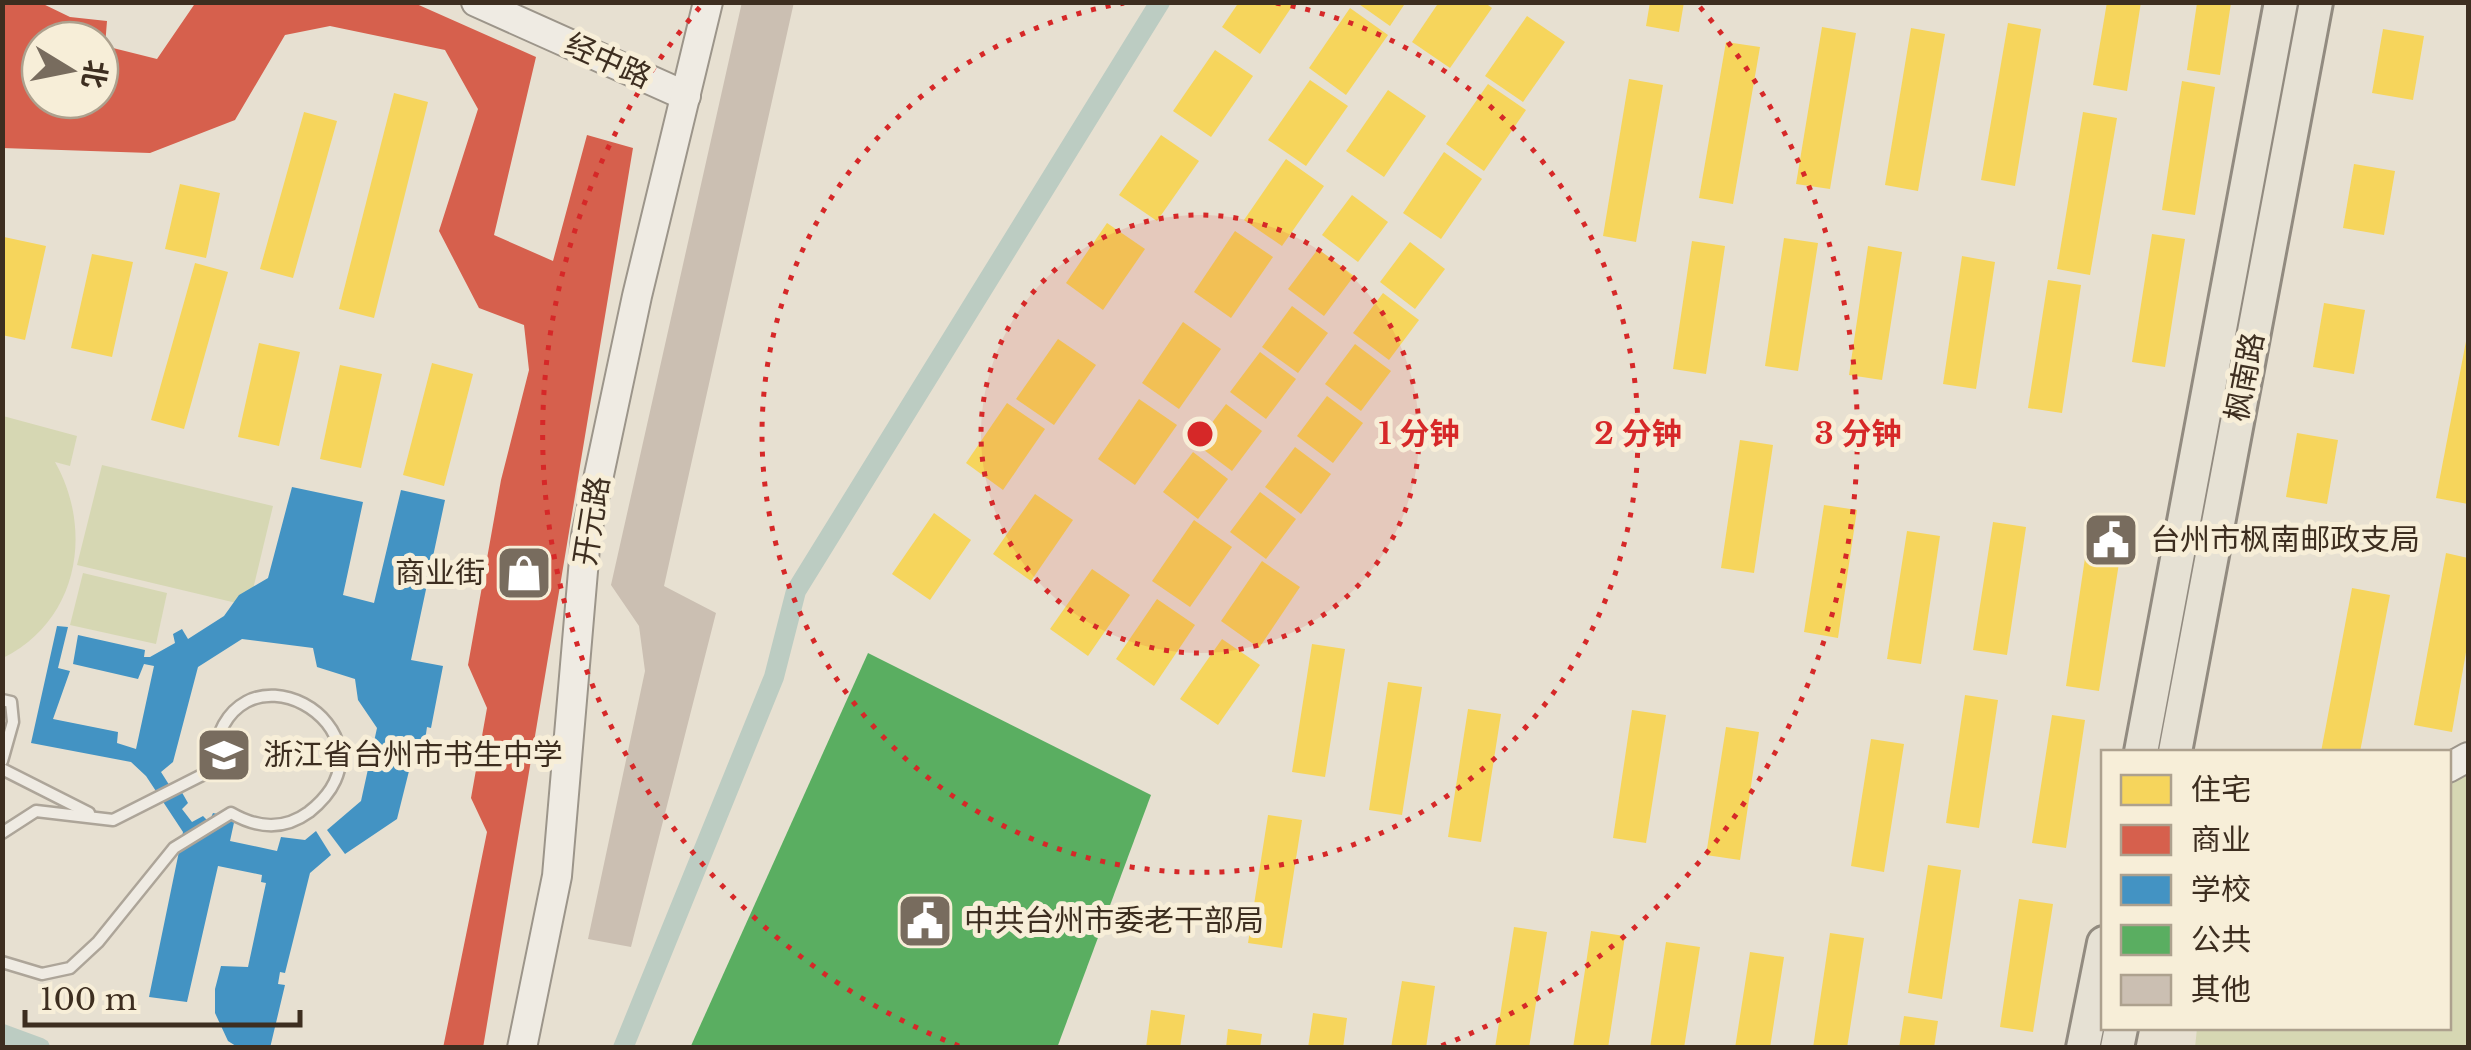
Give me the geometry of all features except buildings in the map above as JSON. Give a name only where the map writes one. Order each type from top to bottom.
[{"type":"main road","name":"经中路","points":[[476,2],[686,96]]},
{"type":"main road","name":"开元路","points":[[522,1048],[557,876],[586,536],[637,296],[708,2]]},
{"type":"main road","name":"枫南路","points":[[2141,750],[2281,2]]},
{"type":"main road","name":"枫南路","points":[[2175,750],[2316,2]]},
{"type":"main road","points":[[2083,1048],[2101,958]]},
{"type":"lane","points":[[2,833],[36,810],[113,820],[212,770],[221,727],[249,698],[282,694],[303,700],[320,712],[335,739],[342,768],[330,794],[302,817],[274,827],[249,824],[231,813],[174,848],[98,942],[70,968],[42,974],[2,962]]},
{"type":"lane","points":[[2,700],[11,702],[13,722],[2,762]]},
{"type":"lane","points":[[2,770],[90,814]]},
{"type":"green space","points":[[3,416],[77,436],[70,466],[55,462],[74,517],[72,572],[63,598],[48,621],[28,642],[3,658]]},
{"type":"green space","points":[[102,465],[273,506],[249,606],[77,565]]},
{"type":"green space","points":[[83,573],[167,593],[156,644],[70,625]]},
{"type":"green space","points":[[2468,762],[2468,1047],[2195,1048],[2197,1030],[2451,1030],[2451,771]]},
{"type":"waterway","points":[[623,1048],[774,677],[796,591],[1160,2]]},
{"type":"waterway","points":[[2,1034],[40,1048]]},
{"type":"place","name":"台州市枫南邮政支局","points":[[2111,540]]},
{"type":"place","name":"商业街","points":[[524,573]]},
{"type":"place","name":"浙江省台州市书生中学","points":[[224,755]]},
{"type":"place","name":"中共台州市委老干部局","points":[[925,921]]}]
